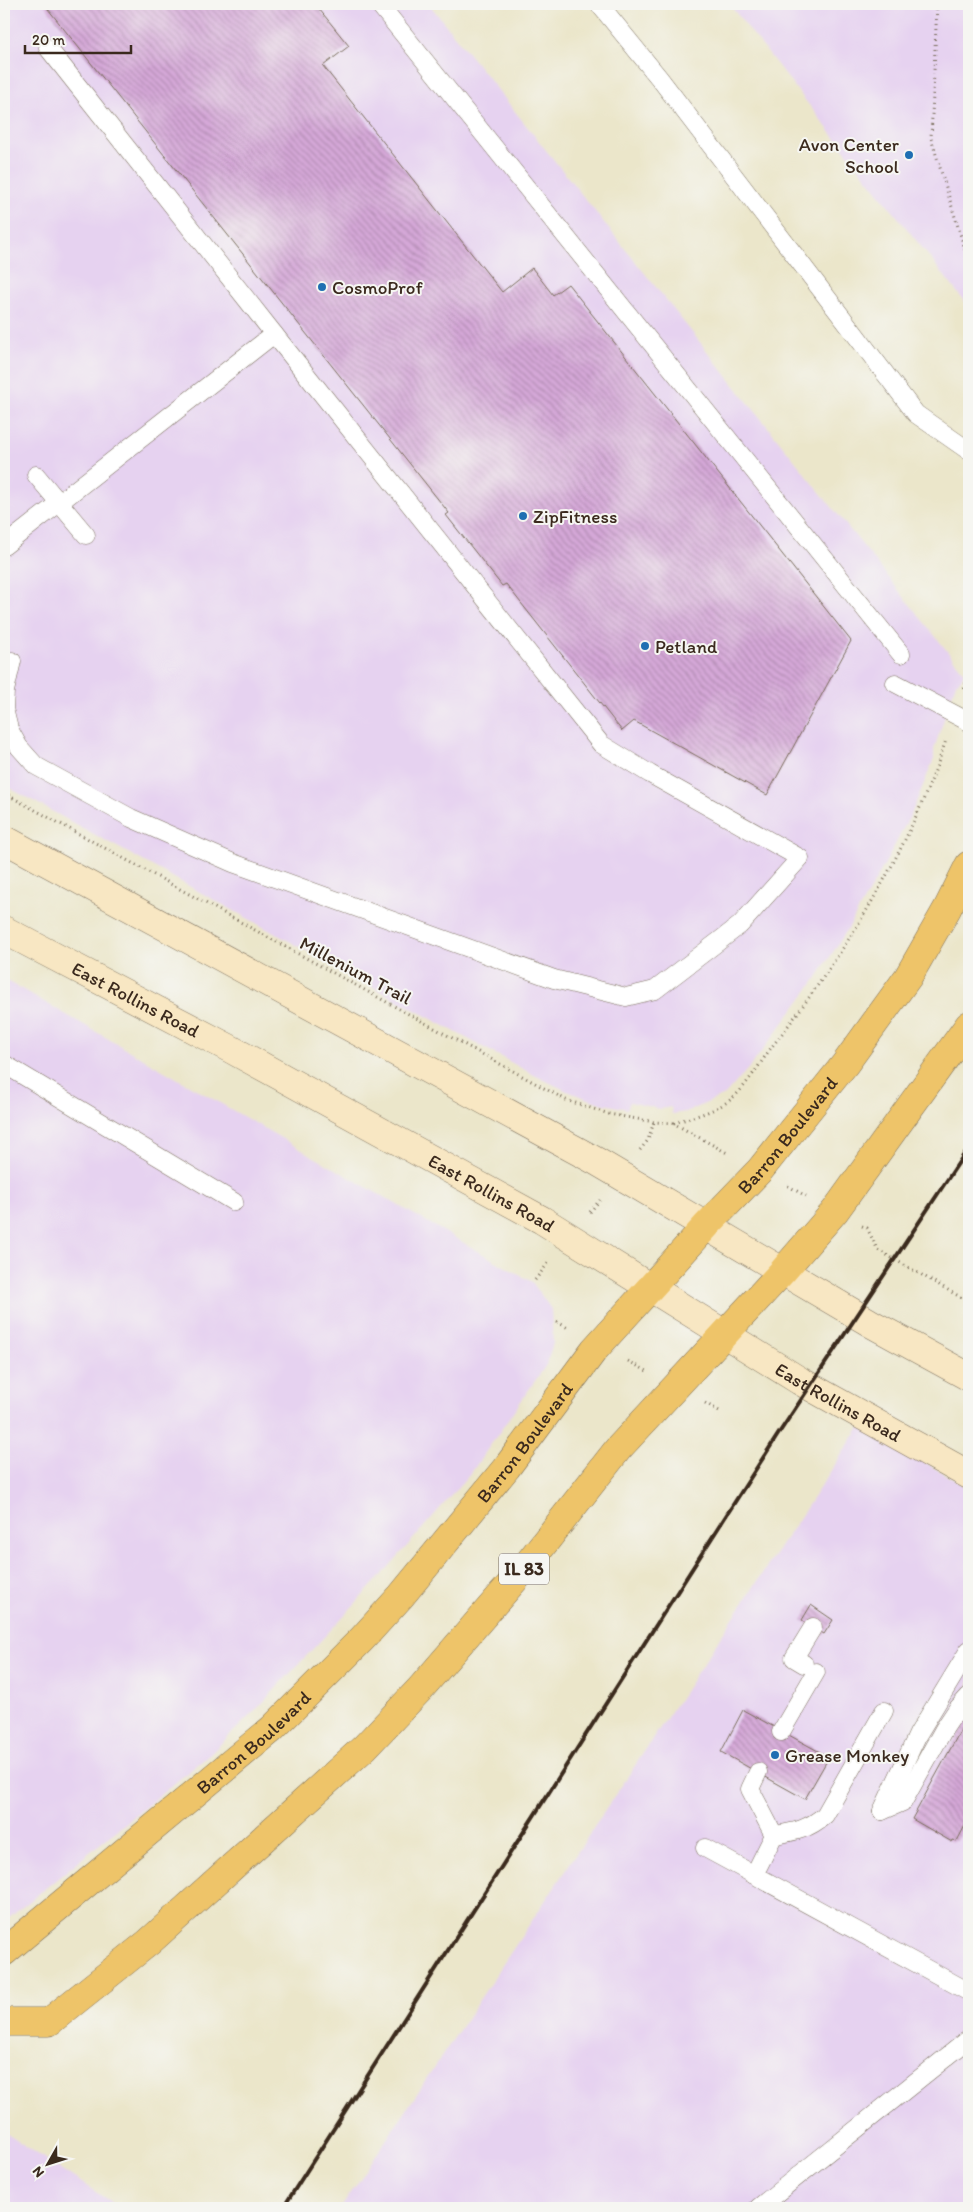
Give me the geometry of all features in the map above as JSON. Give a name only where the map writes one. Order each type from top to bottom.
[{"type":"main road","points":[[4,840],[596,1161],[872,1324],[969,1377]]},
{"type":"main road","name":"Barron Boulevard","points":[[4,1952],[272,1729],[362,1639],[490,1489],[598,1345],[707,1225],[760,1170],[845,1064],[908,977],[947,909],[969,865]]},
{"type":"main road","name":"East Rollins Road","points":[[4,930],[227,1047],[542,1220],[800,1381],[969,1475]]},
{"type":"main road","name":"IL 83","points":[[4,2022],[49,2022],[149,1942],[336,1774],[413,1696],[523,1570],[618,1450],[725,1335],[835,1211],[969,1025]]},
{"type":"lane","points":[[379,4],[901,654]]},
{"type":"lane","points":[[598,4],[660,79],[916,414],[969,451]]},
{"type":"lane","points":[[12,662],[5,691],[4,709],[13,735],[36,766],[131,818],[233,863],[554,979],[626,997],[655,990],[740,924],[800,858],[601,744],[48,48]]},
{"type":"lane","points":[[4,546],[274,334]]},
{"type":"lane","points":[[36,475],[86,535]]},
{"type":"lane","points":[[895,683],[969,722]]},
{"type":"lane","points":[[4,1064],[234,1202]]},
{"type":"lane","points":[[781,1732],[810,1668],[794,1658],[813,1627]]},
{"type":"lane","points":[[969,1650],[918,1734],[882,1811],[903,1802],[949,1722],[969,1696]]},
{"type":"lane","points":[[774,1835],[798,1832],[813,1825],[825,1815],[884,1711]]},
{"type":"lane","points":[[758,1772],[750,1789],[774,1835]]},
{"type":"lane","points":[[754,1875],[774,1835]]},
{"type":"lane","points":[[705,1848],[969,1992]]},
{"type":"lane","points":[[758,2208],[969,2039]]},
{"type":"path","points":[[937,4],[930,138],[969,263]]},
{"type":"path","points":[[966,685],[969,675]]},
{"type":"path","points":[[673,1123],[713,1110],[732,1099],[811,997],[875,895],[918,815],[940,760]]},
{"type":"path","name":"Millenium Trail","points":[[4,793],[566,1100],[609,1114],[654,1122],[673,1123],[705,1141]]},
{"type":"path","points":[[648,1140],[654,1122]]},
{"type":"path","points":[[867,1228],[878,1250],[969,1302]]},
{"type":"path","points":[[557,1322],[721,1412]]},
{"type":"shaded area","points":[[4,4],[429,4],[964,672],[961,679],[956,683],[934,749],[934,759],[912,812],[887,860],[849,927],[814,982],[753,1063],[725,1095],[686,1112],[672,1114],[671,1107],[660,1109],[630,1102],[627,1109],[600,1103],[569,1092],[534,1075],[4,785]]},
{"type":"shaded area","name":"Avon Center School","points":[[729,4],[969,4],[969,307]]},
{"type":"shaded area","points":[[4,979],[532,1282],[551,1309],[553,1343],[546,1365],[471,1473],[380,1577],[254,1712],[208,1756],[4,1922]]},
{"type":"shaded area","points":[[862,1424],[969,1489],[969,2208],[341,2208]]},
{"type":"shaded area","points":[[4,2132],[120,2208],[4,2208]]},
{"type":"building","points":[[44,4],[315,4],[349,46],[323,66],[502,292],[532,268],[553,295],[568,284],[851,641],[767,795],[634,721],[622,731],[506,584],[502,586],[446,515],[449,513]]},
{"type":"building","points":[[811,1605],[833,1620],[824,1634],[802,1620]]},
{"type":"building","name":"Grease Monkey","points":[[743,1710],[829,1757],[805,1799],[721,1752]]},
{"type":"building","points":[[969,1715],[969,1818],[957,1841],[953,1840],[952,1842],[912,1819]]},
{"type":"railway","points":[[283,2208],[779,1433],[969,1147]]},
{"type":"place","name":"Avon Center School","points":[[909,155]]},
{"type":"place","name":"CosmoProf","points":[[322,287]]},
{"type":"place","name":"ZipFitness","points":[[523,516]]},
{"type":"place","name":"Petland","points":[[645,646]]},
{"type":"place","name":"Grease Monkey","points":[[775,1755]]}]
